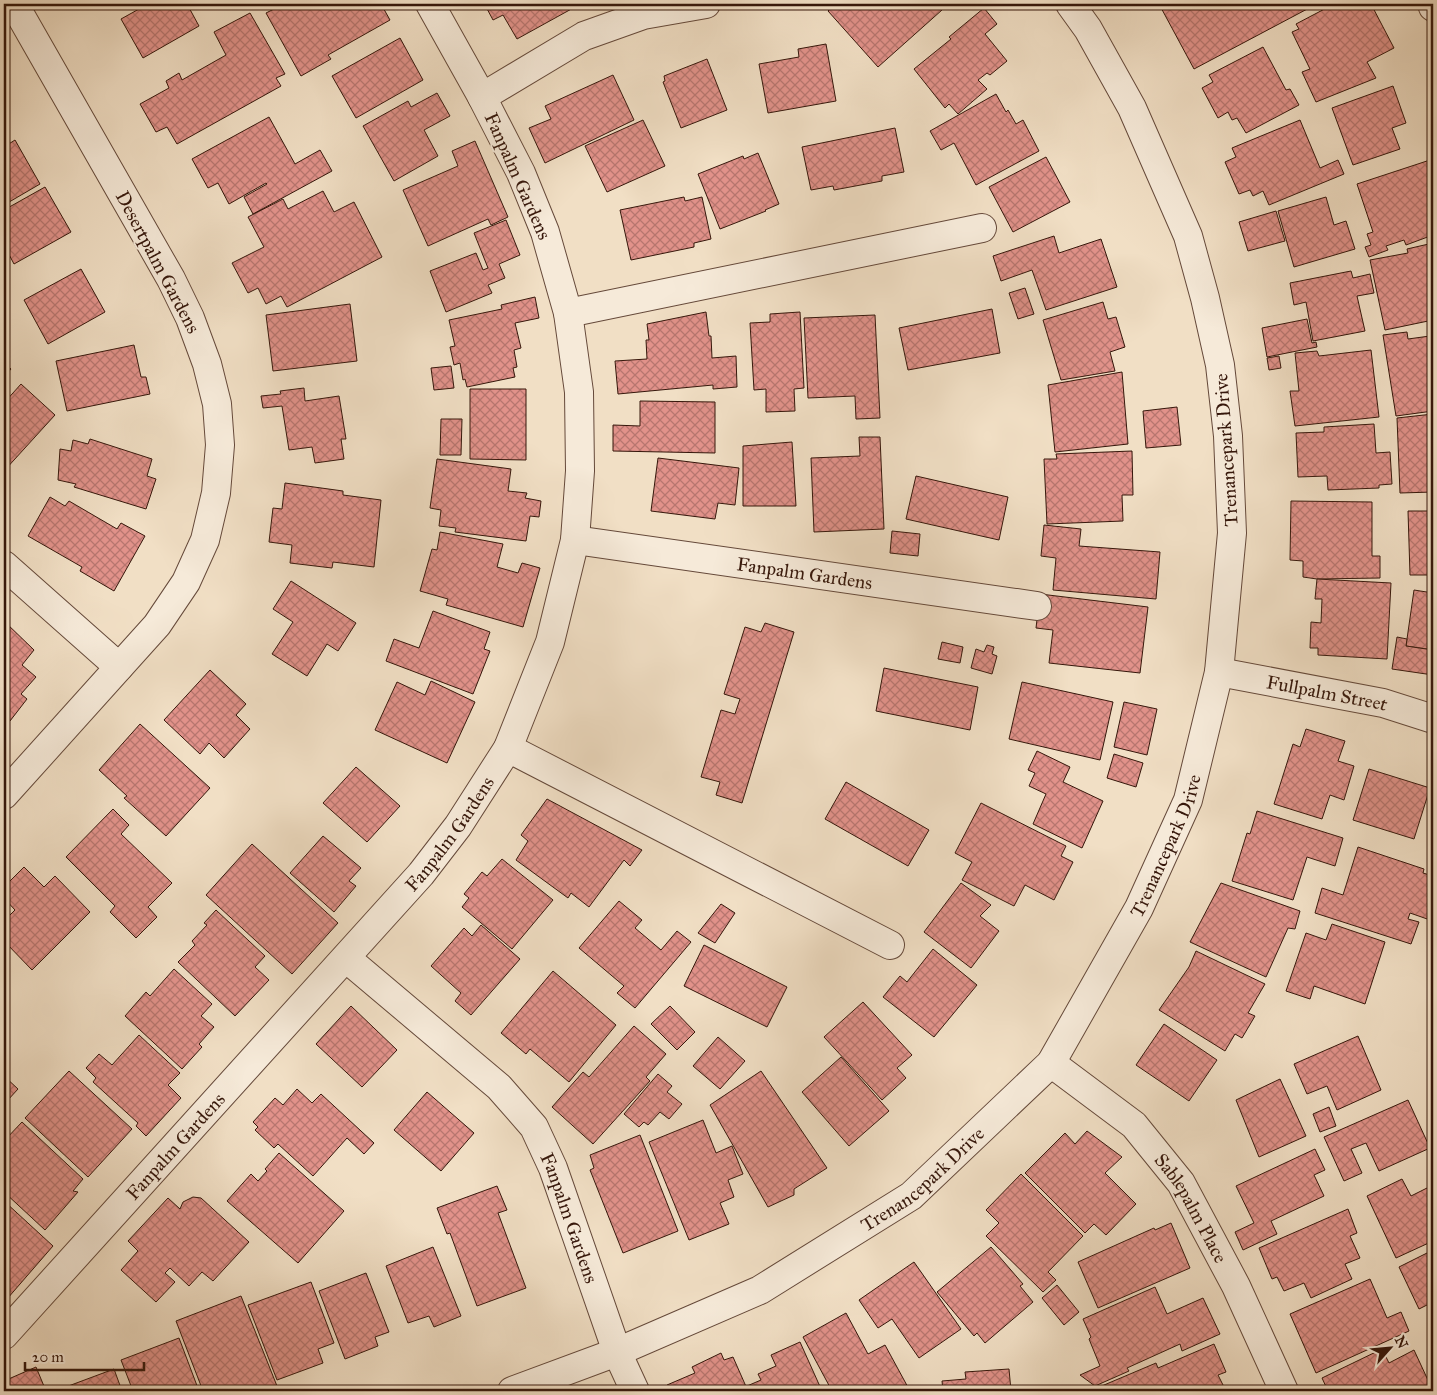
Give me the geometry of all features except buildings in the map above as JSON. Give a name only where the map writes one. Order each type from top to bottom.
[{"type":"street","name":"Desertpalm Gardens","points":[[4,795],[157,625],[186,582],[204,540],[216,493],[220,445],[217,404],[207,364],[190,318],[171,279],[14,4]]},
{"type":"street","name":"Fanpalm Gardens","points":[[4,1335],[422,874],[458,826],[508,748],[550,642],[574,540],[580,471],[579,392],[568,313],[545,232],[522,173],[482,96],[430,4]]},
{"type":"street","name":"Fanpalm Gardens","points":[[482,96],[584,36],[643,15],[706,4]]},
{"type":"street","name":"Trenancepark Drive","points":[[512,1391],[616,1352],[760,1290],[911,1196],[1051,1063],[1139,908],[1188,800],[1219,672],[1232,533],[1228,436],[1220,365],[1188,236],[1132,108],[1088,29],[1070,4]]},
{"type":"street","points":[[1432,4],[1433,8]]},
{"type":"street","points":[[568,313],[982,228]]},
{"type":"street","name":"Fanpalm Gardens","points":[[574,540],[1037,606]]},
{"type":"street","points":[[4,565],[119,667]]},
{"type":"street","name":"Fullpalm Street","points":[[1219,672],[1383,703],[1433,719]]},
{"type":"street","points":[[508,748],[890,945]]},
{"type":"street","name":"Fanpalm Gardens","points":[[346,958],[499,1088],[534,1127],[553,1168],[616,1352],[635,1391]]},
{"type":"street","name":"Sablepalm Place","points":[[1051,1063],[1134,1125],[1181,1182],[1236,1286],[1284,1391]]}]
